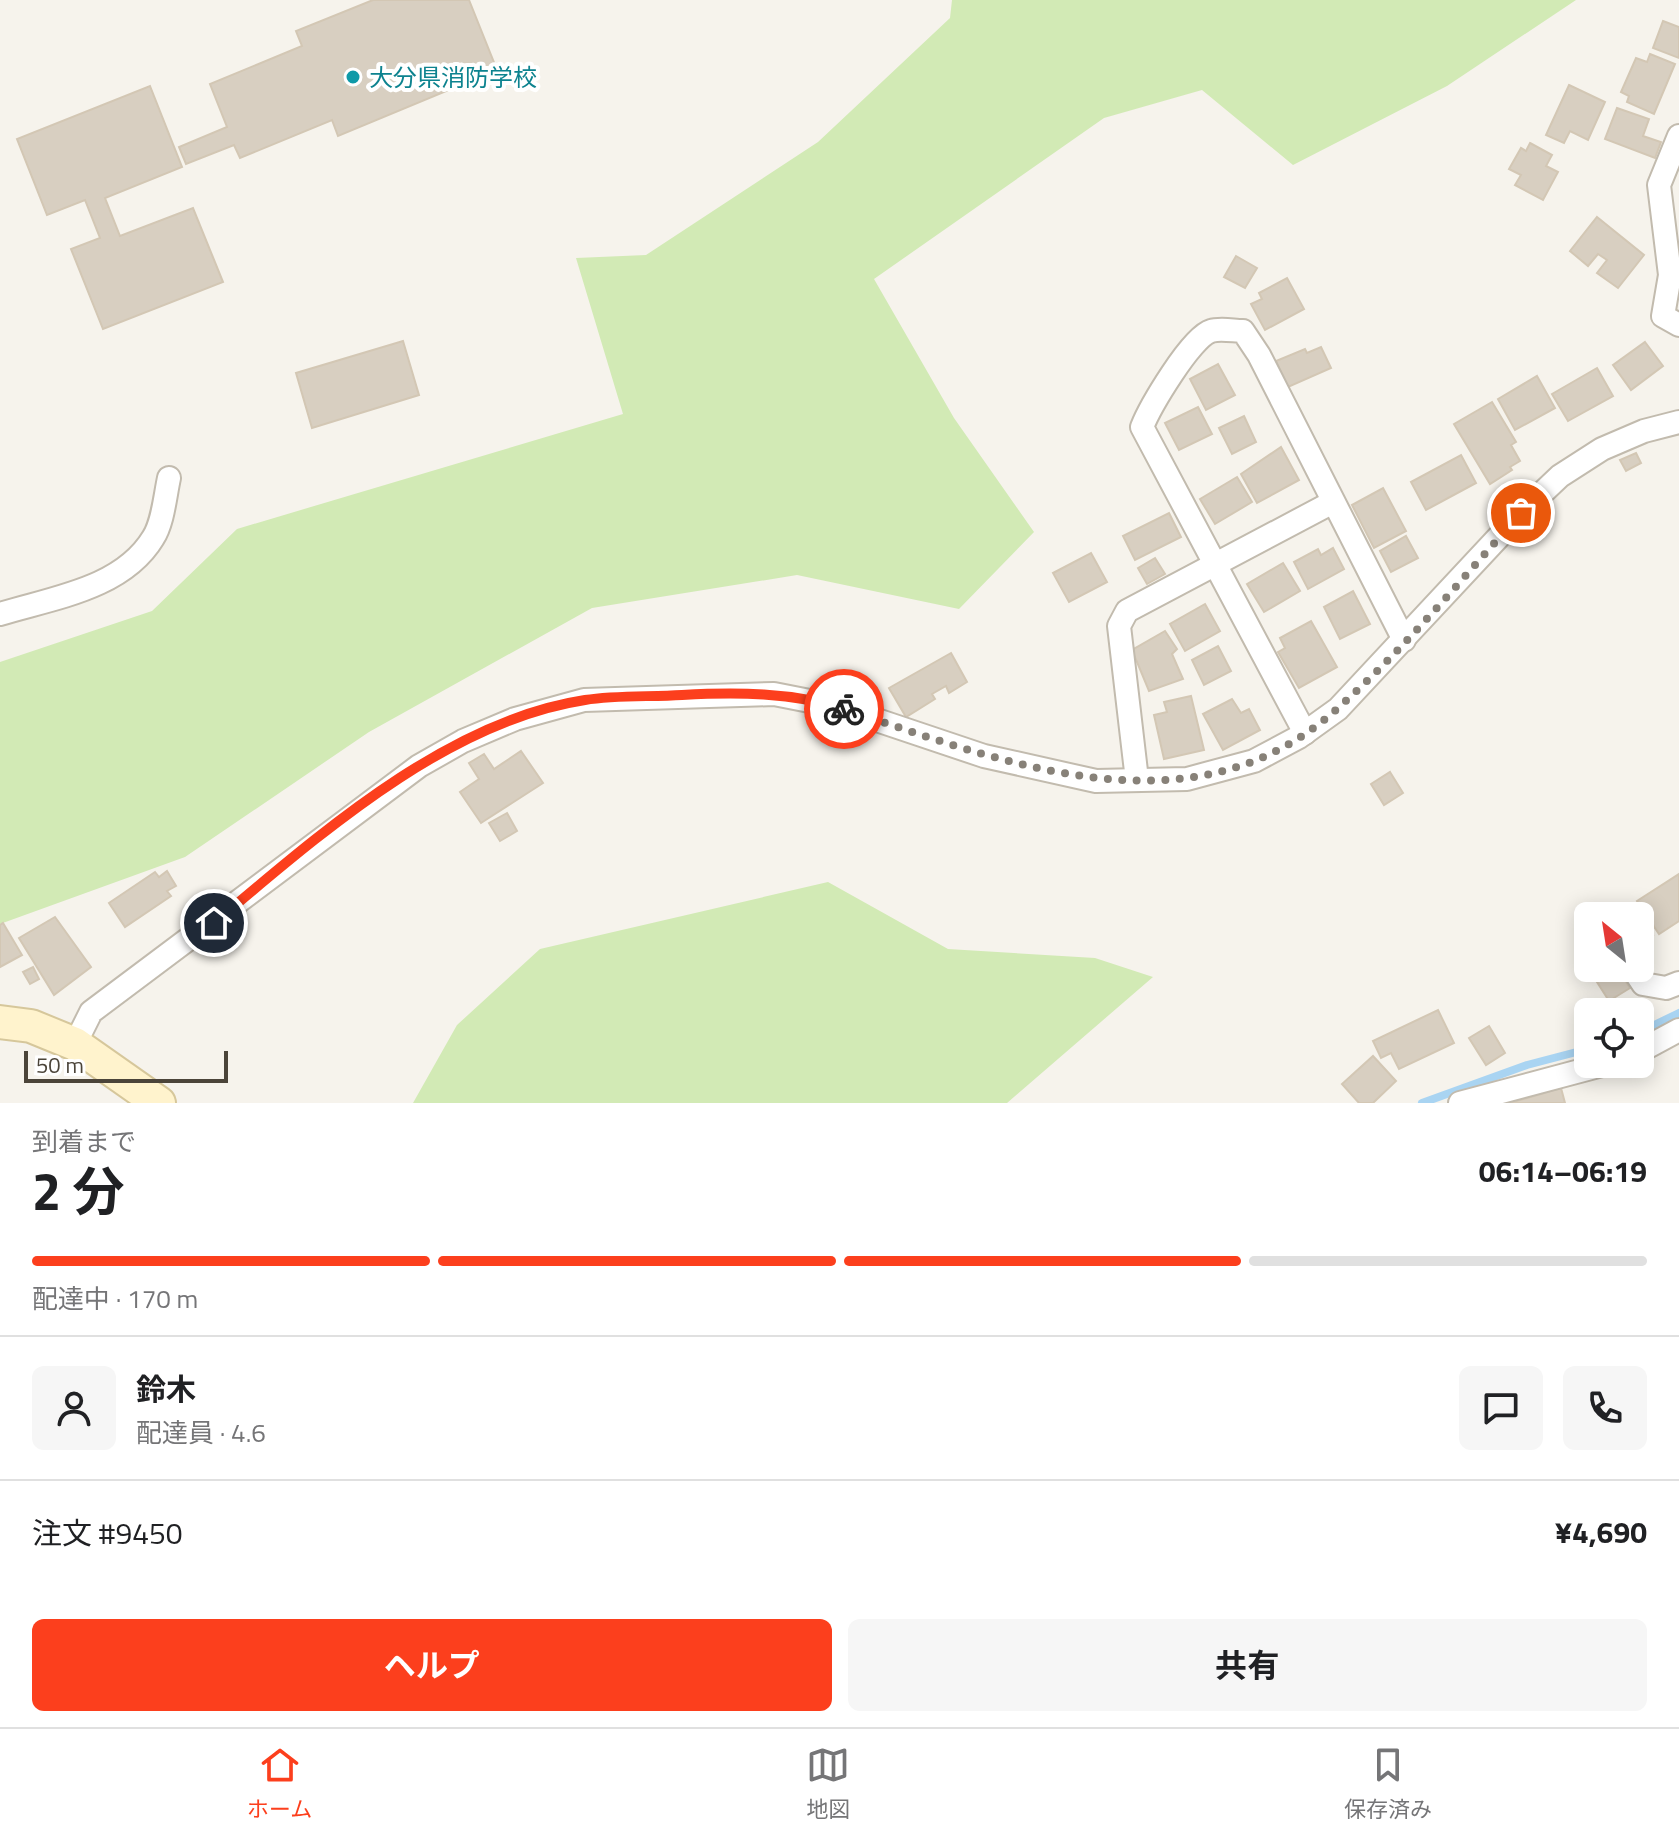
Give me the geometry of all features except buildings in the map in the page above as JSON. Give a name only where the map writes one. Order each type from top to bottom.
[{"type":"street","points":[[1679,136],[1659,185],[1670,275],[1663,316],[1679,325]]},
{"type":"street","points":[[1305,733],[1142,427],[1148,411],[1197,340],[1211,331],[1243,331],[1259,355],[1404,640]]},
{"type":"street","points":[[75,1044],[91,1012],[419,766],[463,741],[515,719],[584,700],[774,694],[835,706],[984,756],[1096,781],[1187,779],[1241,764],[1305,733],[1338,709],[1521,513],[1560,476],[1602,449],[1644,431],[1679,422]]},
{"type":"street","points":[[0,614],[105,582],[132,561],[154,537],[169,478]]},
{"type":"street","points":[[1137,780],[1119,626],[1127,611],[1333,502]]},
{"type":"street","points":[[1642,982],[1666,988],[1679,983]]},
{"type":"street","points":[[0,1022],[31,1026],[75,1044],[159,1103]]},
{"type":"street","points":[[1654,1043],[1679,1030]]},
{"type":"street","points":[[1460,1103],[1574,1073]]},
{"type":"green space","points":[[952,0],[1576,0],[1447,86],[1293,165],[1202,90],[1104,118],[874,279],[954,418],[1034,532],[959,609],[797,575],[592,608],[369,732],[185,857],[0,924],[0,662],[152,611],[237,529],[623,414],[576,258],[646,255],[818,142],[950,18]]},
{"type":"green space","points":[[828,882],[948,949],[1095,958],[1153,977],[1007,1103],[413,1103],[457,1025],[540,949]]},
{"type":"waterway","points":[[1654,1025],[1679,1013]]},
{"type":"waterway","points":[[1422,1103],[1527,1065],[1574,1053]]},
{"type":"way so far","points":[[844,709],[984,756],[1096,781],[1187,779],[1254,761],[1299,737],[1338,709],[1521,513]]},
{"type":"place","name":"大分県消防学校","points":[[353,77]]},
{"type":"route","points":[[214,923],[319,839],[419,766],[463,741],[515,719],[584,700],[696,694],[774,694],[844,709]]}]
